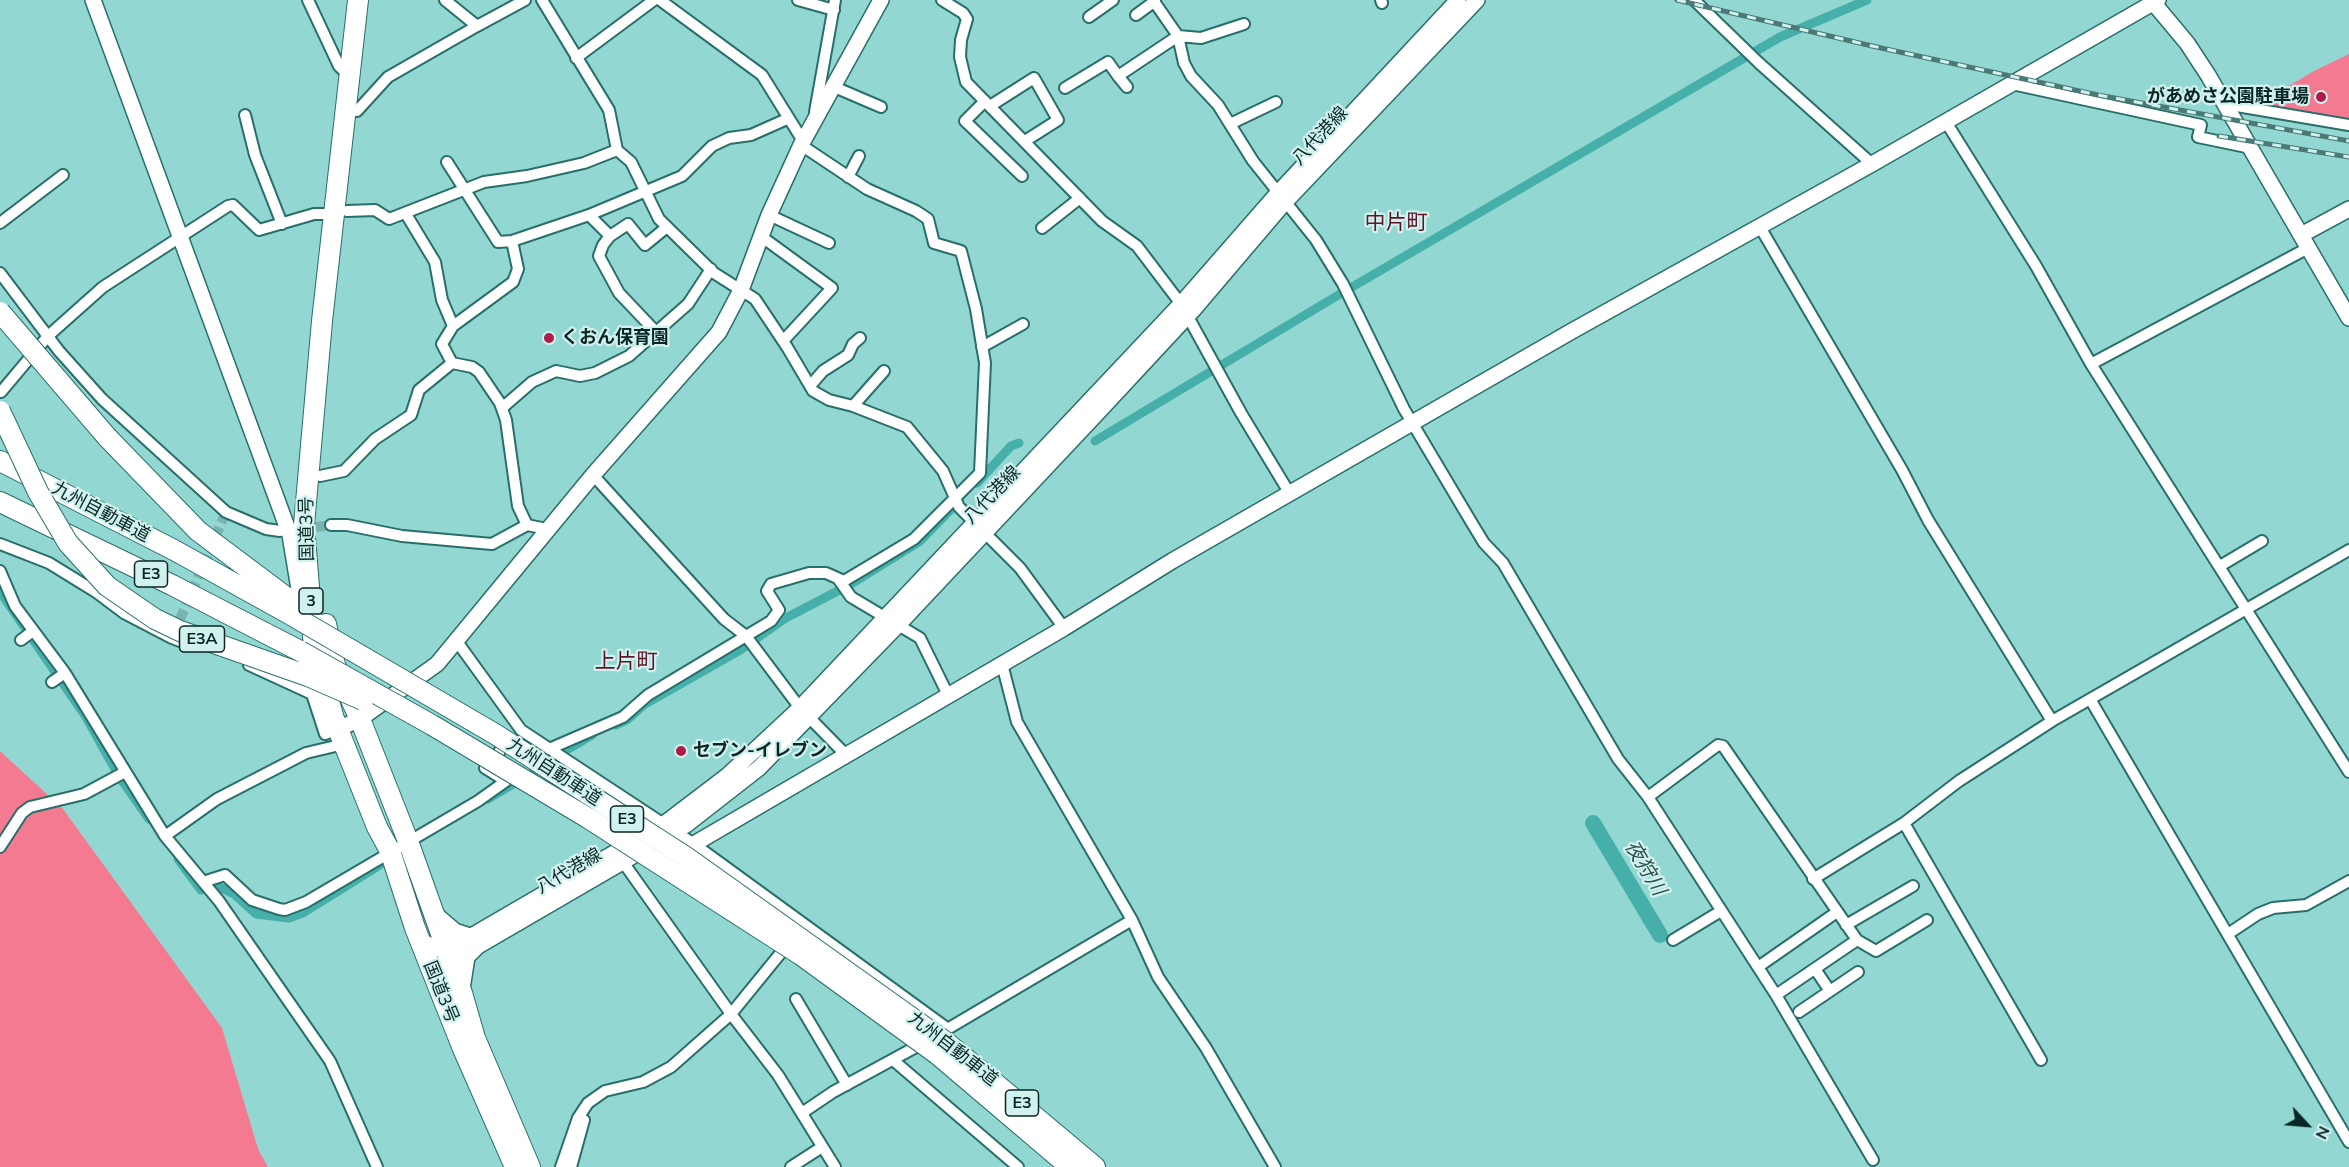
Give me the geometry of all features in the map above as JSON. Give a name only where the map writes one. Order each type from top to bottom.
[{"type":"highway","name":"国道3号","points":[[358,0],[348,75],[341,213],[317,508],[324,614],[335,665],[360,719],[408,841],[448,953],[463,1049],[515,1167]]},
{"type":"highway","name":"国道3号","points":[[369,0],[304,525],[314,648],[338,731],[377,827],[390,851],[421,941],[475,1038],[530,1167]]},
{"type":"highway","points":[[0,312],[107,437],[198,531],[291,608]]},
{"type":"highway","name":"E3A","points":[[0,411],[38,492],[68,543],[107,586],[131,604],[180,631],[343,690],[493,761]]},
{"type":"highway","name":"九州自動車道","points":[[0,461],[291,608],[495,734],[686,857],[944,1042],[1022,1103],[1095,1167]]},
{"type":"highway","name":"九州自動車道","points":[[0,502],[172,585],[300,651],[588,818],[801,955],[944,1042],[1070,1167]]},
{"type":"street","points":[[93,0],[290,535],[309,643],[338,731]]},
{"type":"street","points":[[308,0],[339,66],[348,75]]},
{"type":"street","points":[[445,0],[477,26]]},
{"type":"street","points":[[357,111],[388,76],[525,0]]},
{"type":"street","points":[[542,0],[609,110],[617,150],[631,162],[659,219],[711,269],[755,299],[810,386],[829,400],[854,406],[907,427],[944,471],[957,500],[980,528],[1020,568],[1064,628]]},
{"type":"street","points":[[576,58],[654,0]]},
{"type":"street","points":[[549,749],[623,717],[648,695],[777,615],[779,610],[767,591],[771,584],[809,573],[826,573],[844,581],[914,539],[957,500],[980,473],[985,363],[976,309],[961,251],[934,243],[928,219],[848,177],[802,143],[762,75],[660,0]]},
{"type":"street","points":[[798,0],[834,5],[813,123]]},
{"type":"street","points":[[165,836],[218,799],[306,753],[360,719],[437,664],[458,643],[547,529],[719,332],[741,290],[769,215],[802,143],[881,0]]},
{"type":"street","points":[[942,0],[963,13],[967,19],[961,40],[962,76],[1102,221],[1137,246],[1185,310],[1290,494]]},
{"type":"street","points":[[1089,17],[1113,0]]},
{"type":"street","name":"八代港線","points":[[474,941],[623,862],[759,768],[805,713],[1185,310],[1281,198],[1458,0]]},
{"type":"street","name":"八代港線","points":[[1281,198],[1477,0]]},
{"type":"street","points":[[1694,0],[1759,63],[1872,164]]},
{"type":"street","points":[[1136,15],[1154,1],[1178,36],[1184,63],[1191,76],[1218,105],[1281,198],[1316,240],[1343,284],[1404,409],[1478,534],[1503,563],[1618,759],[1648,797],[1776,995],[1873,1160]]},
{"type":"street","points":[[694,844],[1064,628],[1172,561],[1946,122],[2154,1],[2187,43],[2225,104],[2349,318]]},
{"type":"street","points":[[1118,76],[1178,36],[1201,38],[1244,24]]},
{"type":"street","points":[[1065,88],[1108,62],[1127,87]]},
{"type":"street","points":[[1022,176],[965,121],[987,103],[1034,78],[1058,120],[1025,141]]},
{"type":"street","points":[[2012,84],[2201,125],[2198,137],[2251,148]]},
{"type":"street","points":[[832,86],[881,107]]},
{"type":"street","points":[[1230,124],[1276,102]]},
{"type":"street","points":[[2225,104],[2349,125]]},
{"type":"street","points":[[245,115],[255,155],[282,224]]},
{"type":"street","points":[[447,162],[498,242],[512,241],[588,215],[682,176],[712,146],[729,138],[751,135],[787,119]]},
{"type":"street","points":[[1946,122],[2036,266],[2091,364],[2349,772]]},
{"type":"street","points":[[1,392],[48,336],[103,287],[233,205],[259,230],[314,214],[375,210],[389,219],[497,178],[527,176],[584,163],[617,150]]},
{"type":"street","points":[[848,177],[859,156]]},
{"type":"street","points":[[0,224],[63,175]]},
{"type":"street","points":[[1042,228],[1080,198]]},
{"type":"street","points":[[2091,364],[2304,242],[2349,209]]},
{"type":"street","points":[[406,214],[435,261],[442,300],[453,326]]},
{"type":"street","points":[[588,215],[610,236]]},
{"type":"street","points":[[769,215],[829,243]]},
{"type":"street","points":[[656,332],[619,293],[602,262],[600,251],[610,236],[628,224],[645,245],[667,227]]},
{"type":"street","points":[[1760,227],[1902,470],[1928,520],[2052,721]]},
{"type":"street","points":[[762,237],[832,288],[783,341]]},
{"type":"street","points":[[452,363],[442,344],[453,326],[513,282],[518,269],[512,241]]},
{"type":"street","points":[[502,408],[532,382],[556,371],[580,376],[595,373],[629,356],[688,304],[711,269]]},
{"type":"street","points":[[0,273],[48,336],[102,399],[226,512],[266,529],[280,531]]},
{"type":"street","points":[[982,347],[1023,324]]},
{"type":"street","points":[[810,386],[823,371],[848,355],[853,344],[860,338]]},
{"type":"street","points":[[320,476],[344,471],[375,439],[411,415],[419,390],[452,363]]},
{"type":"street","points":[[452,363],[472,367],[479,372],[502,408],[506,420],[518,506],[527,525]]},
{"type":"street","points":[[854,406],[884,371]]},
{"type":"street","points":[[593,475],[724,620],[746,636],[805,713],[846,755]]},
{"type":"street","points":[[331,525],[347,525],[402,536],[492,544],[527,525],[547,529]]},
{"type":"street","points":[[2220,566],[2262,540]]},
{"type":"street","points":[[0,544],[48,563],[96,592],[124,613],[172,638],[247,664],[312,694],[326,734],[338,731]]},
{"type":"street","points":[[1813,879],[1904,823],[1959,782],[2052,721],[2349,549]]},
{"type":"street","points":[[0,571],[5,589],[65,673],[165,836],[226,910],[330,1061],[377,1167]]},
{"type":"street","points":[[839,580],[851,597],[920,638],[948,695]]},
{"type":"street","points":[[21,640],[33,631]]},
{"type":"street","points":[[458,643],[489,683],[515,725],[694,844],[802,924],[944,1042]]},
{"type":"street","points":[[1002,664],[1017,722],[1132,920],[1158,977],[1206,1048],[1275,1167]]},
{"type":"street","points":[[52,682],[65,673]]},
{"type":"street","points":[[2090,699],[2349,1142]]},
{"type":"street","points":[[203,882],[225,875],[252,900],[285,910],[306,902],[478,801],[506,781],[485,768],[497,756],[515,725]]},
{"type":"street","points":[[1648,797],[1718,745],[1723,746],[1860,944],[1876,951],[1927,920]]},
{"type":"street","points":[[0,847],[22,813],[30,807],[84,794],[125,772]]},
{"type":"street","points":[[1904,823],[2041,1060]]},
{"type":"street","name":"八代港線","points":[[448,953],[466,952],[474,941],[670,828]]},
{"type":"street","points":[[623,862],[731,1014],[778,1075],[835,1167]]},
{"type":"street","points":[[2228,934],[2258,914],[2273,908],[2306,905],[2349,881]]},
{"type":"street","points":[[1846,925],[1913,886]]},
{"type":"street","points":[[1673,940],[1721,911]]},
{"type":"street","points":[[433,912],[443,923],[474,941],[455,999]]},
{"type":"street","points":[[1758,968],[1837,912]]},
{"type":"street","points":[[802,1113],[893,1060],[944,1042],[1132,920]]},
{"type":"street","points":[[561,1167],[578,1118],[588,1103],[605,1091],[643,1082],[671,1067],[731,1014],[802,924]]},
{"type":"street","points":[[1776,995],[1857,940]]},
{"type":"street","points":[[421,941],[448,953]]},
{"type":"street","points":[[1815,969],[1830,991]]},
{"type":"street","points":[[1799,1012],[1858,972]]},
{"type":"street","points":[[796,999],[847,1085]]},
{"type":"street","points":[[893,1060],[1018,1167]]},
{"type":"street","points":[[571,1167],[588,1103]]},
{"type":"street","points":[[791,1167],[822,1147]]},
{"type":"shaded area","name":"があめさ公園駐車場","points":[[2349,54],[2349,125],[2255,106],[2314,71]]},
{"type":"shaded area","points":[[0,751],[63,809],[222,1028],[258,1149],[268,1167],[0,1167]]},
{"type":"waterway","points":[[1095,441],[1335,297],[1780,37],[1867,0]]},
{"type":"waterway","points":[[977,483],[1011,446],[1019,443]]},
{"type":"waterway","points":[[616,725],[627,720],[645,704],[740,650],[784,619],[851,584],[919,542],[959,501]]},
{"type":"waterway","points":[[0,587],[3,596],[86,717],[120,778],[149,819]]},
{"type":"waterway","points":[[563,752],[592,735]]},
{"type":"waterway","points":[[488,799],[554,760]]},
{"type":"waterway","name":"夜狩川","points":[[1593,823],[1660,935]]},
{"type":"waterway","points":[[178,859],[201,890]]},
{"type":"waterway","points":[[215,885],[234,894],[256,914],[289,918],[303,913],[380,865]]},
{"type":"tunnel","points":[[174,633],[226,512]]},
{"type":"tunnel","points":[[301,529],[331,525]]},
{"type":"railway","points":[[1677,0],[1872,46],[2098,95],[2349,141]]},
{"type":"railway","points":[[2219,136],[2349,157]]},
{"type":"place","name":"があめさ公園駐車場","points":[[2321,97]]},
{"type":"place","name":"くおん保育園","points":[[549,338]]},
{"type":"place","name":"セブン-イレブン","points":[[681,751]]},
{"type":"district","name":"中片町","points":[[1396,223]]},
{"type":"district","name":"上片町","points":[[626,662]]}]
